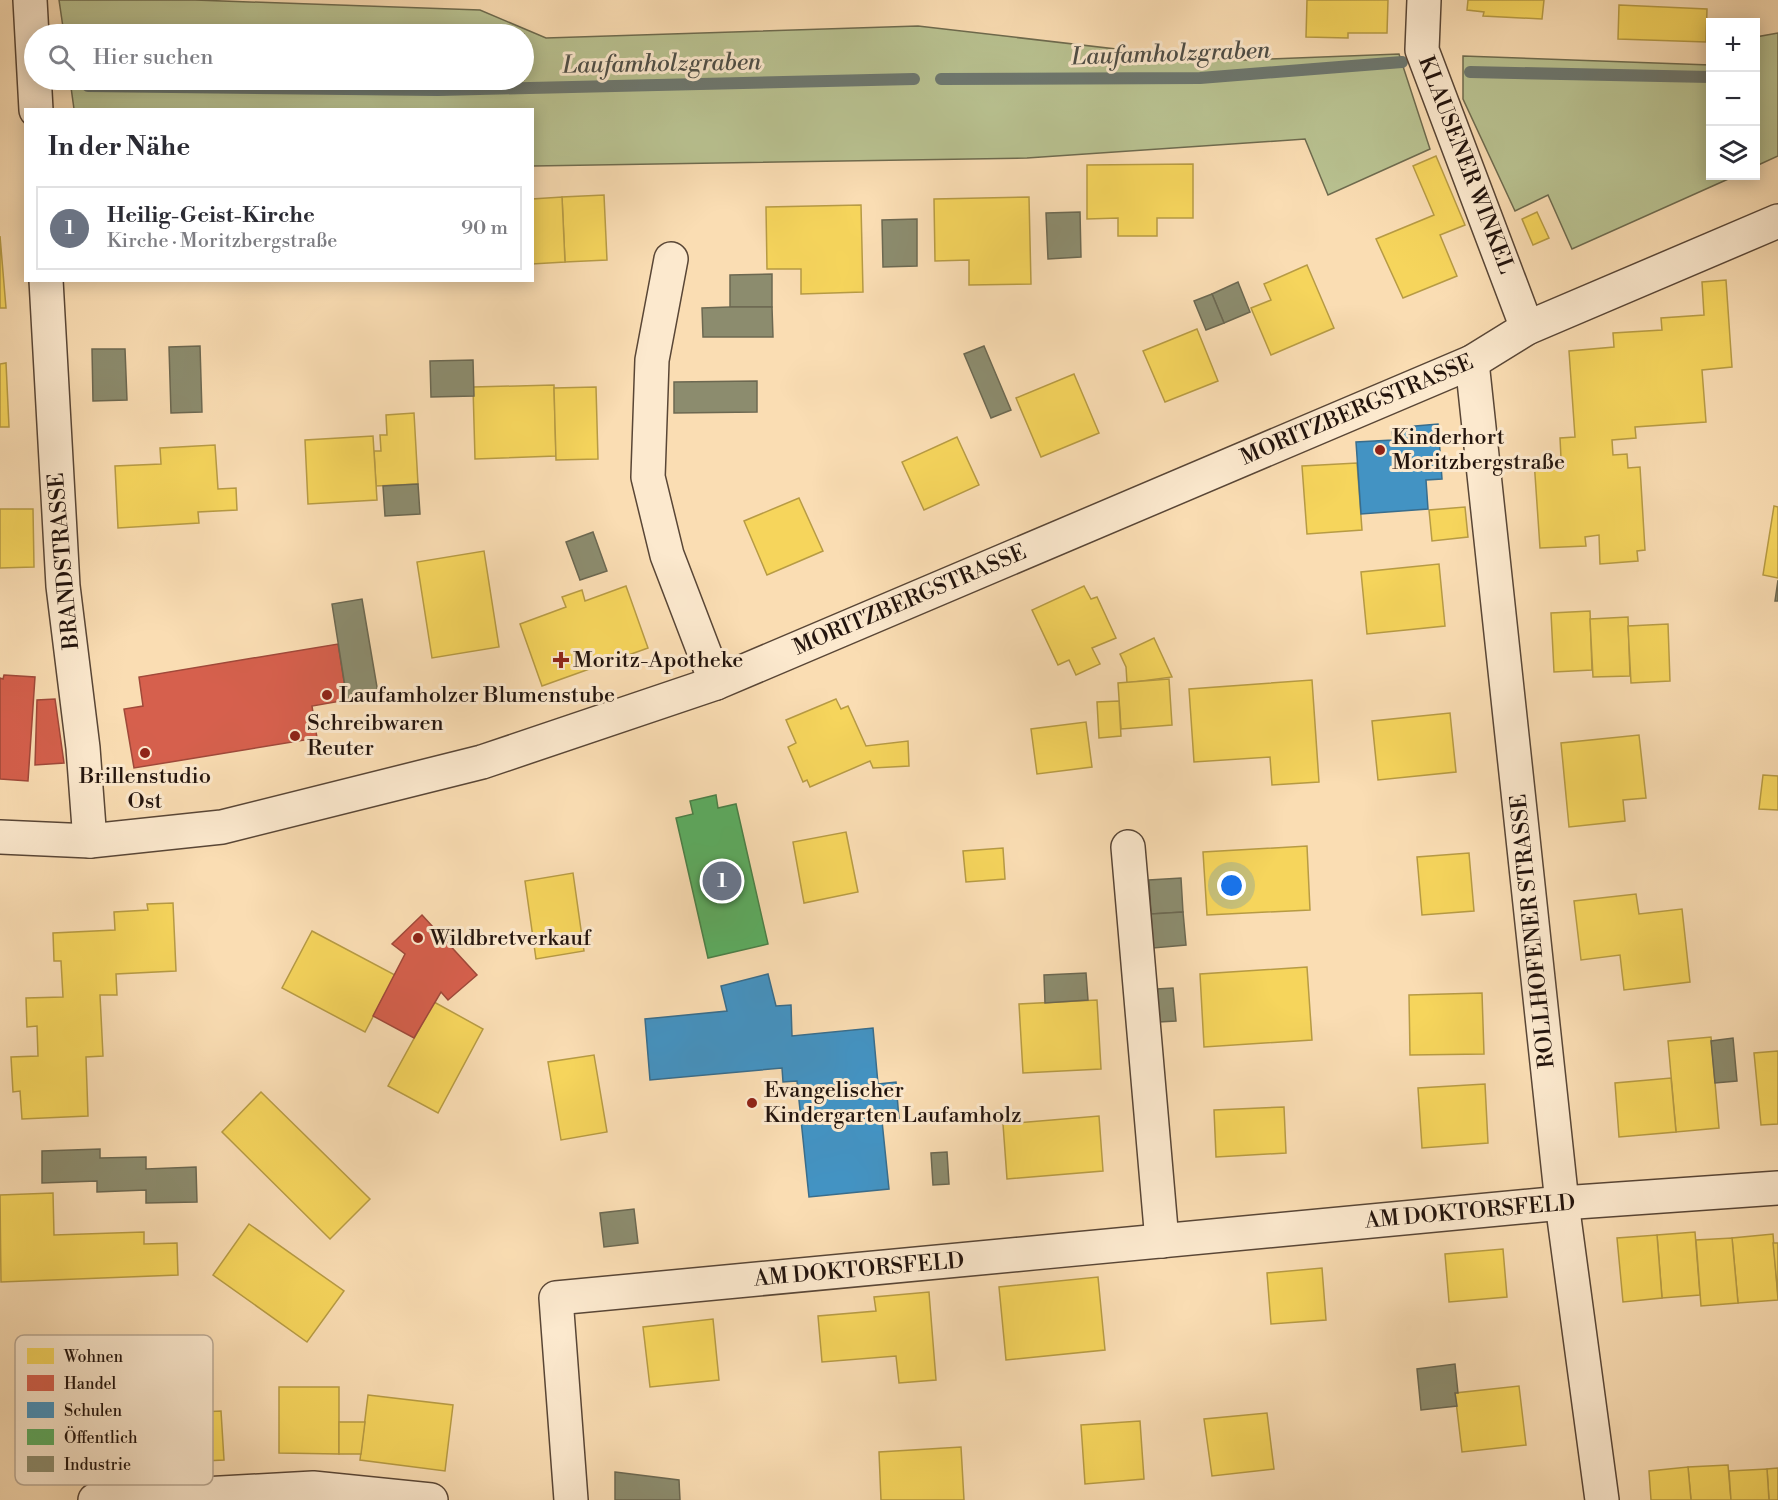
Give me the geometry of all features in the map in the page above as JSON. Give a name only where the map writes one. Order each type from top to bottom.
[{"type":"street","points":[[30,0],[31,24]]},
{"type":"street","name":"KLAUSENER WINKEL","points":[[1424,0],[1422,50],[1527,328]]},
{"type":"street","points":[[35,90],[36,108]]},
{"type":"street","name":"MORITZBERGSTRASSE","points":[[0,837],[90,841],[222,827],[448,772],[716,683],[1472,362],[1527,328],[1778,221]]},
{"type":"street","points":[[671,259],[652,360],[648,477],[667,555],[716,683]]},
{"type":"street","name":"BRANDSTRASSE","points":[[46,282],[63,586],[83,748],[90,841]]},
{"type":"street","name":"ROLLHOFENER STRASSE","points":[[1472,362],[1563,1203],[1602,1500]]},
{"type":"street","points":[[1128,847],[1162,1241]]},
{"type":"street","name":"AM DOKTORSFELD","points":[[572,1500],[556,1298],[1563,1203],[1778,1188]]},
{"type":"street","points":[[95,1500],[313,1488],[430,1500]]},
{"type":"green space","points":[[59,0],[195,0],[480,10],[513,24],[63,24]]},
{"type":"green space","points":[[918,26],[1185,57],[1243,60],[1399,54],[1430,149],[1328,195],[1305,139],[1027,158],[534,166],[534,108],[74,108],[71,90],[534,90],[534,33],[546,38]]},
{"type":"green space","points":[[1778,33],[1778,156],[1760,164],[1760,72],[1760,36]]},
{"type":"green space","points":[[1463,56],[1706,65],[1706,180],[1726,180],[1572,249],[1548,195],[1515,211],[1463,99]]},
{"type":"building: Wohnen","points":[[1307,0],[1388,0],[1387,33],[1348,33],[1348,38],[1306,37]]},
{"type":"building: Wohnen","points":[[1468,0],[1544,0],[1542,19],[1483,16],[1484,12],[1467,10]]},
{"type":"building: Wohnen","points":[[1619,5],[1707,9],[1706,42],[1618,39]]},
{"type":"building: Wohnen","points":[[1436,156],[1465,225],[1440,235],[1457,276],[1403,298],[1376,239],[1434,215],[1413,166]]},
{"type":"building: Wohnen","points":[[1193,164],[1193,218],[1157,218],[1157,236],[1118,236],[1118,218],[1087,219],[1087,165]]},
{"type":"building: Wohnen","points":[[604,195],[607,260],[565,262],[562,197]]},
{"type":"building: Wohnen","points":[[562,197],[565,262],[534,264],[534,199]]},
{"type":"building: Wohnen","points":[[1029,197],[1031,284],[969,285],[969,260],[935,261],[934,199]]},
{"type":"building: Wohnen","points":[[861,205],[863,292],[801,294],[801,269],[767,269],[766,207]]},
{"type":"building: Wohnen","points":[[1537,212],[1549,238],[1533,245],[1522,219]]},
{"type":"building: Wohnen","points":[[0,236],[6,308],[0,308]]},
{"type":"building: Wohnen","points":[[1307,265],[1334,328],[1271,355],[1251,308],[1271,300],[1264,284]]},
{"type":"building: Wohnen","points":[[1726,280],[1732,367],[1702,370],[1706,422],[1635,427],[1636,438],[1612,440],[1613,455],[1627,454],[1628,468],[1640,467],[1645,550],[1637,551],[1638,561],[1600,564],[1599,535],[1585,537],[1586,546],[1540,548],[1534,460],[1561,458],[1560,438],[1575,437],[1569,351],[1614,347],[1613,333],[1662,330],[1661,318],[1704,315],[1702,282]]},
{"type":"building: Wohnen","points":[[1197,329],[1218,381],[1165,402],[1143,351]]},
{"type":"building: Wohnen","points":[[6,363],[9,427],[0,427],[0,364]]},
{"type":"building: Wohnen","points":[[1074,374],[1099,433],[1041,457],[1016,398]]},
{"type":"building: Wohnen","points":[[554,385],[556,456],[475,459],[473,387]]},
{"type":"building: Wohnen","points":[[596,387],[598,459],[556,460],[554,388]]},
{"type":"building: Wohnen","points":[[414,413],[418,484],[376,486],[374,451],[381,451],[380,435],[387,435],[386,415]]},
{"type":"building: Wohnen","points":[[373,436],[377,500],[308,504],[305,440]]},
{"type":"building: Wohnen","points":[[957,437],[979,485],[924,510],[902,462]]},
{"type":"building: Wohnen","points":[[215,445],[218,489],[236,488],[237,510],[198,512],[199,523],[118,528],[115,466],[161,464],[160,448]]},
{"type":"building: Wohnen","points":[[1357,463],[1362,530],[1307,534],[1302,466]]},
{"type":"building: Wohnen","points":[[799,498],[823,551],[767,575],[744,521]]},
{"type":"building: Wohnen","points":[[1774,506],[1778,507],[1778,578],[1763,575]]},
{"type":"building: Wohnen","points":[[1465,507],[1468,537],[1432,541],[1429,510]]},
{"type":"building: Wohnen","points":[[0,509],[33,509],[34,567],[0,568]]},
{"type":"building: Wohnen","points":[[484,551],[499,647],[432,658],[417,562]]},
{"type":"building: Wohnen","points":[[1439,564],[1445,626],[1367,634],[1361,572]]},
{"type":"building: Wohnen","points":[[626,586],[648,648],[542,686],[520,624],[566,607],[562,597],[582,590],[585,601]]},
{"type":"building: Wohnen","points":[[1084,586],[1091,599],[1097,597],[1116,638],[1092,648],[1100,664],[1076,675],[1069,660],[1058,665],[1032,610]]},
{"type":"building: Wohnen","points":[[1590,611],[1592,670],[1554,672],[1551,613]]},
{"type":"building: Wohnen","points":[[1628,617],[1630,676],[1593,677],[1590,619]]},
{"type":"building: Wohnen","points":[[1668,624],[1670,681],[1631,683],[1628,626]]},
{"type":"building: Wohnen","points":[[1154,638],[1172,677],[1127,683],[1126,667],[1120,654]]},
{"type":"building: Wohnen","points":[[1169,679],[1172,725],[1121,729],[1118,683]]},
{"type":"building: Wohnen","points":[[1312,680],[1319,782],[1272,785],[1270,757],[1194,762],[1189,689]]},
{"type":"building: Wohnen","points":[[836,699],[841,709],[848,706],[866,746],[908,741],[909,766],[873,768],[870,761],[810,787],[807,780],[803,782],[788,747],[796,743],[786,720]]},
{"type":"building: Wohnen","points":[[1119,701],[1121,736],[1099,738],[1097,702]]},
{"type":"building: Wohnen","points":[[1450,713],[1456,772],[1378,780],[1372,721]]},
{"type":"building: Wohnen","points":[[1086,722],[1092,767],[1037,774],[1031,729]]},
{"type":"building: Wohnen","points":[[1639,735],[1646,798],[1623,800],[1625,821],[1569,827],[1561,743]]},
{"type":"building: Wohnen","points":[[1763,775],[1778,776],[1778,810],[1759,809]]},
{"type":"building: Wohnen","points":[[846,832],[858,892],[804,903],[793,842]]},
{"type":"building: Wohnen","points":[[1307,846],[1310,910],[1207,915],[1203,852]]},
{"type":"building: Wohnen","points":[[1003,848],[1005,879],[966,882],[963,851]]},
{"type":"building: Wohnen","points":[[1469,853],[1474,911],[1422,915],[1417,857]]},
{"type":"building: Wohnen","points":[[573,873],[584,951],[536,959],[525,881]]},
{"type":"building: Wohnen","points":[[1636,894],[1639,914],[1682,909],[1690,982],[1624,990],[1620,955],[1581,960],[1574,901]]},
{"type":"building: Wohnen","points":[[173,903],[176,971],[116,974],[117,995],[100,995],[103,1056],[86,1057],[88,1116],[22,1119],[20,1091],[13,1092],[11,1057],[38,1056],[37,1026],[27,1027],[26,998],[63,997],[61,961],[54,961],[53,933],[115,930],[114,912],[148,910],[147,904]]},
{"type":"building: Wohnen","points":[[312,931],[395,975],[365,1032],[282,988]]},
{"type":"building: Wohnen","points":[[1307,967],[1312,1040],[1204,1047],[1200,974]]},
{"type":"building: Wohnen","points":[[1482,993],[1484,1054],[1410,1055],[1409,995]]},
{"type":"building: Wohnen","points":[[1097,1000],[1101,1069],[1023,1073],[1019,1004]]},
{"type":"building: Wohnen","points":[[434,1002],[483,1029],[438,1113],[388,1086]]},
{"type":"building: Wohnen","points":[[1711,1037],[1719,1128],[1676,1132],[1668,1041]]},
{"type":"building: Wohnen","points":[[1778,1051],[1778,1124],[1761,1125],[1754,1053]]},
{"type":"building: Wohnen","points":[[594,1055],[607,1132],[561,1140],[548,1062]]},
{"type":"building: Wohnen","points":[[1671,1078],[1676,1132],[1619,1137],[1615,1083]]},
{"type":"building: Wohnen","points":[[1485,1084],[1488,1143],[1422,1148],[1418,1088]]},
{"type":"building: Wohnen","points":[[261,1092],[370,1199],[330,1239],[222,1132]]},
{"type":"building: Wohnen","points":[[1284,1107],[1286,1153],[1216,1157],[1214,1110]]},
{"type":"building: Wohnen","points":[[1099,1116],[1103,1171],[1007,1179],[1003,1124]]},
{"type":"building: Wohnen","points":[[53,1193],[54,1235],[144,1232],[144,1244],[177,1243],[178,1275],[1,1282],[0,1195]]},
{"type":"building: Wohnen","points":[[249,1224],[344,1291],[307,1342],[213,1275]]},
{"type":"building: Wohnen","points":[[1695,1232],[1700,1295],[1662,1298],[1657,1235]]},
{"type":"building: Wohnen","points":[[1773,1234],[1778,1300],[1738,1303],[1732,1238]]},
{"type":"building: Wohnen","points":[[1657,1235],[1662,1298],[1623,1302],[1617,1238]]},
{"type":"building: Wohnen","points":[[1732,1238],[1738,1303],[1701,1306],[1696,1240]]},
{"type":"building: Wohnen","points":[[1773,1243],[1778,1243],[1778,1295]]},
{"type":"building: Wohnen","points":[[1503,1249],[1507,1297],[1449,1302],[1445,1254]]},
{"type":"building: Wohnen","points":[[1322,1268],[1326,1320],[1271,1324],[1267,1273]]},
{"type":"building: Wohnen","points":[[1098,1277],[1105,1350],[1006,1360],[999,1287]]},
{"type":"building: Wohnen","points":[[929,1292],[936,1380],[899,1383],[896,1356],[822,1362],[818,1316],[876,1311],[874,1297]]},
{"type":"building: Wohnen","points":[[713,1319],[719,1380],[650,1387],[643,1327]]},
{"type":"building: Wohnen","points":[[1519,1386],[1526,1445],[1462,1452],[1455,1393]]},
{"type":"building: Wohnen","points":[[279,1387],[339,1387],[339,1454],[279,1453]]},
{"type":"building: Wohnen","points":[[368,1395],[453,1405],[445,1471],[360,1460]]},
{"type":"building: Wohnen","points":[[213,1411],[221,1411],[224,1460],[213,1461]]},
{"type":"building: Wohnen","points":[[1267,1413],[1274,1469],[1212,1476],[1204,1419]]},
{"type":"building: Wohnen","points":[[1140,1421],[1144,1479],[1085,1484],[1081,1425]]},
{"type":"building: Wohnen","points":[[339,1422],[365,1422],[361,1454],[339,1454]]},
{"type":"building: Wohnen","points":[[961,1447],[964,1500],[881,1500],[879,1452]]},
{"type":"building: Wohnen","points":[[1728,1465],[1731,1500],[1691,1500],[1688,1467]]},
{"type":"building: Wohnen","points":[[1688,1467],[1691,1500],[1651,1500],[1649,1471]]},
{"type":"building: Wohnen","points":[[1778,1468],[1778,1500],[1769,1500],[1767,1469]]},
{"type":"building: Wohnen","points":[[1767,1469],[1769,1500],[1731,1500],[1729,1471]]},
{"type":"building: Handel","points":[[338,644],[347,700],[312,706],[317,738],[134,768],[124,709],[143,706],[139,677]]},
{"type":"building: Handel","points":[[4,675],[35,677],[28,781],[0,779],[0,678],[3,679]]},
{"type":"building: Handel","points":[[55,699],[64,763],[35,765],[37,700]]},
{"type":"building: Handel","points":[[422,915],[477,975],[448,1000],[441,992],[414,1038],[373,1016],[405,954],[392,944]]},
{"type":"building: Schulen","points":[[1438,424],[1442,479],[1426,480],[1428,509],[1361,514],[1356,442],[1393,440],[1392,428]]},
{"type":"building: Schulen","points":[[768,974],[776,1006],[791,1005],[792,1036],[873,1028],[878,1084],[896,1082],[899,1119],[882,1121],[889,1189],[809,1197],[797,1081],[783,1082],[782,1068],[650,1080],[645,1019],[727,1011],[721,986]]},
{"type":"building: Öffentlich","points":[[716,795],[718,808],[736,804],[768,944],[708,958],[676,818],[693,814],[690,801]]},
{"type":"building: Industrie","points":[[1080,212],[1081,257],[1048,259],[1046,213]]},
{"type":"building: Industrie","points":[[917,219],[917,266],[883,267],[882,220]]},
{"type":"building: Industrie","points":[[772,274],[772,307],[730,307],[730,275]]},
{"type":"building: Industrie","points":[[1238,282],[1250,312],[1224,323],[1212,294]]},
{"type":"building: Industrie","points":[[1212,294],[1224,323],[1206,330],[1194,301]]},
{"type":"building: Industrie","points":[[772,307],[773,337],[703,337],[702,308]]},
{"type":"building: Industrie","points":[[200,346],[202,412],[171,413],[169,347]]},
{"type":"building: Industrie","points":[[984,346],[1011,410],[991,418],[964,354]]},
{"type":"building: Industrie","points":[[92,349],[125,349],[127,400],[93,401]]},
{"type":"building: Industrie","points":[[473,360],[474,396],[431,397],[430,361]]},
{"type":"building: Industrie","points":[[757,381],[757,412],[674,413],[674,382]]},
{"type":"building: Industrie","points":[[418,484],[420,514],[385,516],[383,486]]},
{"type":"building: Industrie","points":[[593,532],[607,571],[580,580],[566,542]]},
{"type":"building: Industrie","points":[[1778,580],[1778,601],[1775,601]]},
{"type":"building: Industrie","points":[[362,599],[378,693],[347,699],[332,604]]},
{"type":"building: Industrie","points":[[1181,878],[1183,912],[1151,914],[1149,880]]},
{"type":"building: Industrie","points":[[1183,912],[1186,945],[1153,948],[1151,914]]},
{"type":"building: Industrie","points":[[1086,973],[1088,1000],[1045,1003],[1044,975]]},
{"type":"building: Industrie","points":[[1173,988],[1176,1021],[1159,1022],[1157,989]]},
{"type":"building: Industrie","points":[[1733,1038],[1737,1081],[1715,1083],[1711,1041]]},
{"type":"building: Industrie","points":[[100,1149],[100,1158],[146,1157],[146,1169],[196,1167],[197,1202],[146,1203],[146,1190],[97,1192],[97,1181],[42,1183],[42,1151]]},
{"type":"building: Industrie","points":[[947,1152],[949,1184],[933,1185],[931,1153]]},
{"type":"building: Industrie","points":[[634,1209],[638,1243],[604,1247],[600,1213]]},
{"type":"building: Industrie","points":[[1455,1364],[1457,1406],[1421,1410],[1417,1369]]},
{"type":"building: Industrie","points":[[615,1472],[679,1480],[680,1500],[615,1500]]},
{"type":"waterway","name":"Laufamholzgraben","points":[[941,79],[1200,78],[1402,62]]},
{"type":"waterway","name":"Laufamholzgraben","points":[[1470,72],[1706,77]]},
{"type":"waterway","name":"Laufamholzgraben","points":[[534,88],[914,79]]},
{"type":"place","name":"Kinderhort Moritzbergstraße","points":[[1380,450]]},
{"type":"place","name":"Moritz-Apotheke","points":[[561,660]]},
{"type":"place","name":"Laufamholzer Blumenstube","points":[[327,695]]},
{"type":"place","name":"Schreibwaren Reuter","points":[[295,736]]},
{"type":"place","name":"Brillenstudio Ost","points":[[145,753]]},
{"type":"place","name":"Heilig-Geist-Kirche","points":[[722,881]]},
{"type":"place","name":"Wildbretverkauf","points":[[418,938]]},
{"type":"place","name":"Evangelischer Kindergarten Laufamholz","points":[[752,1103]]}]
